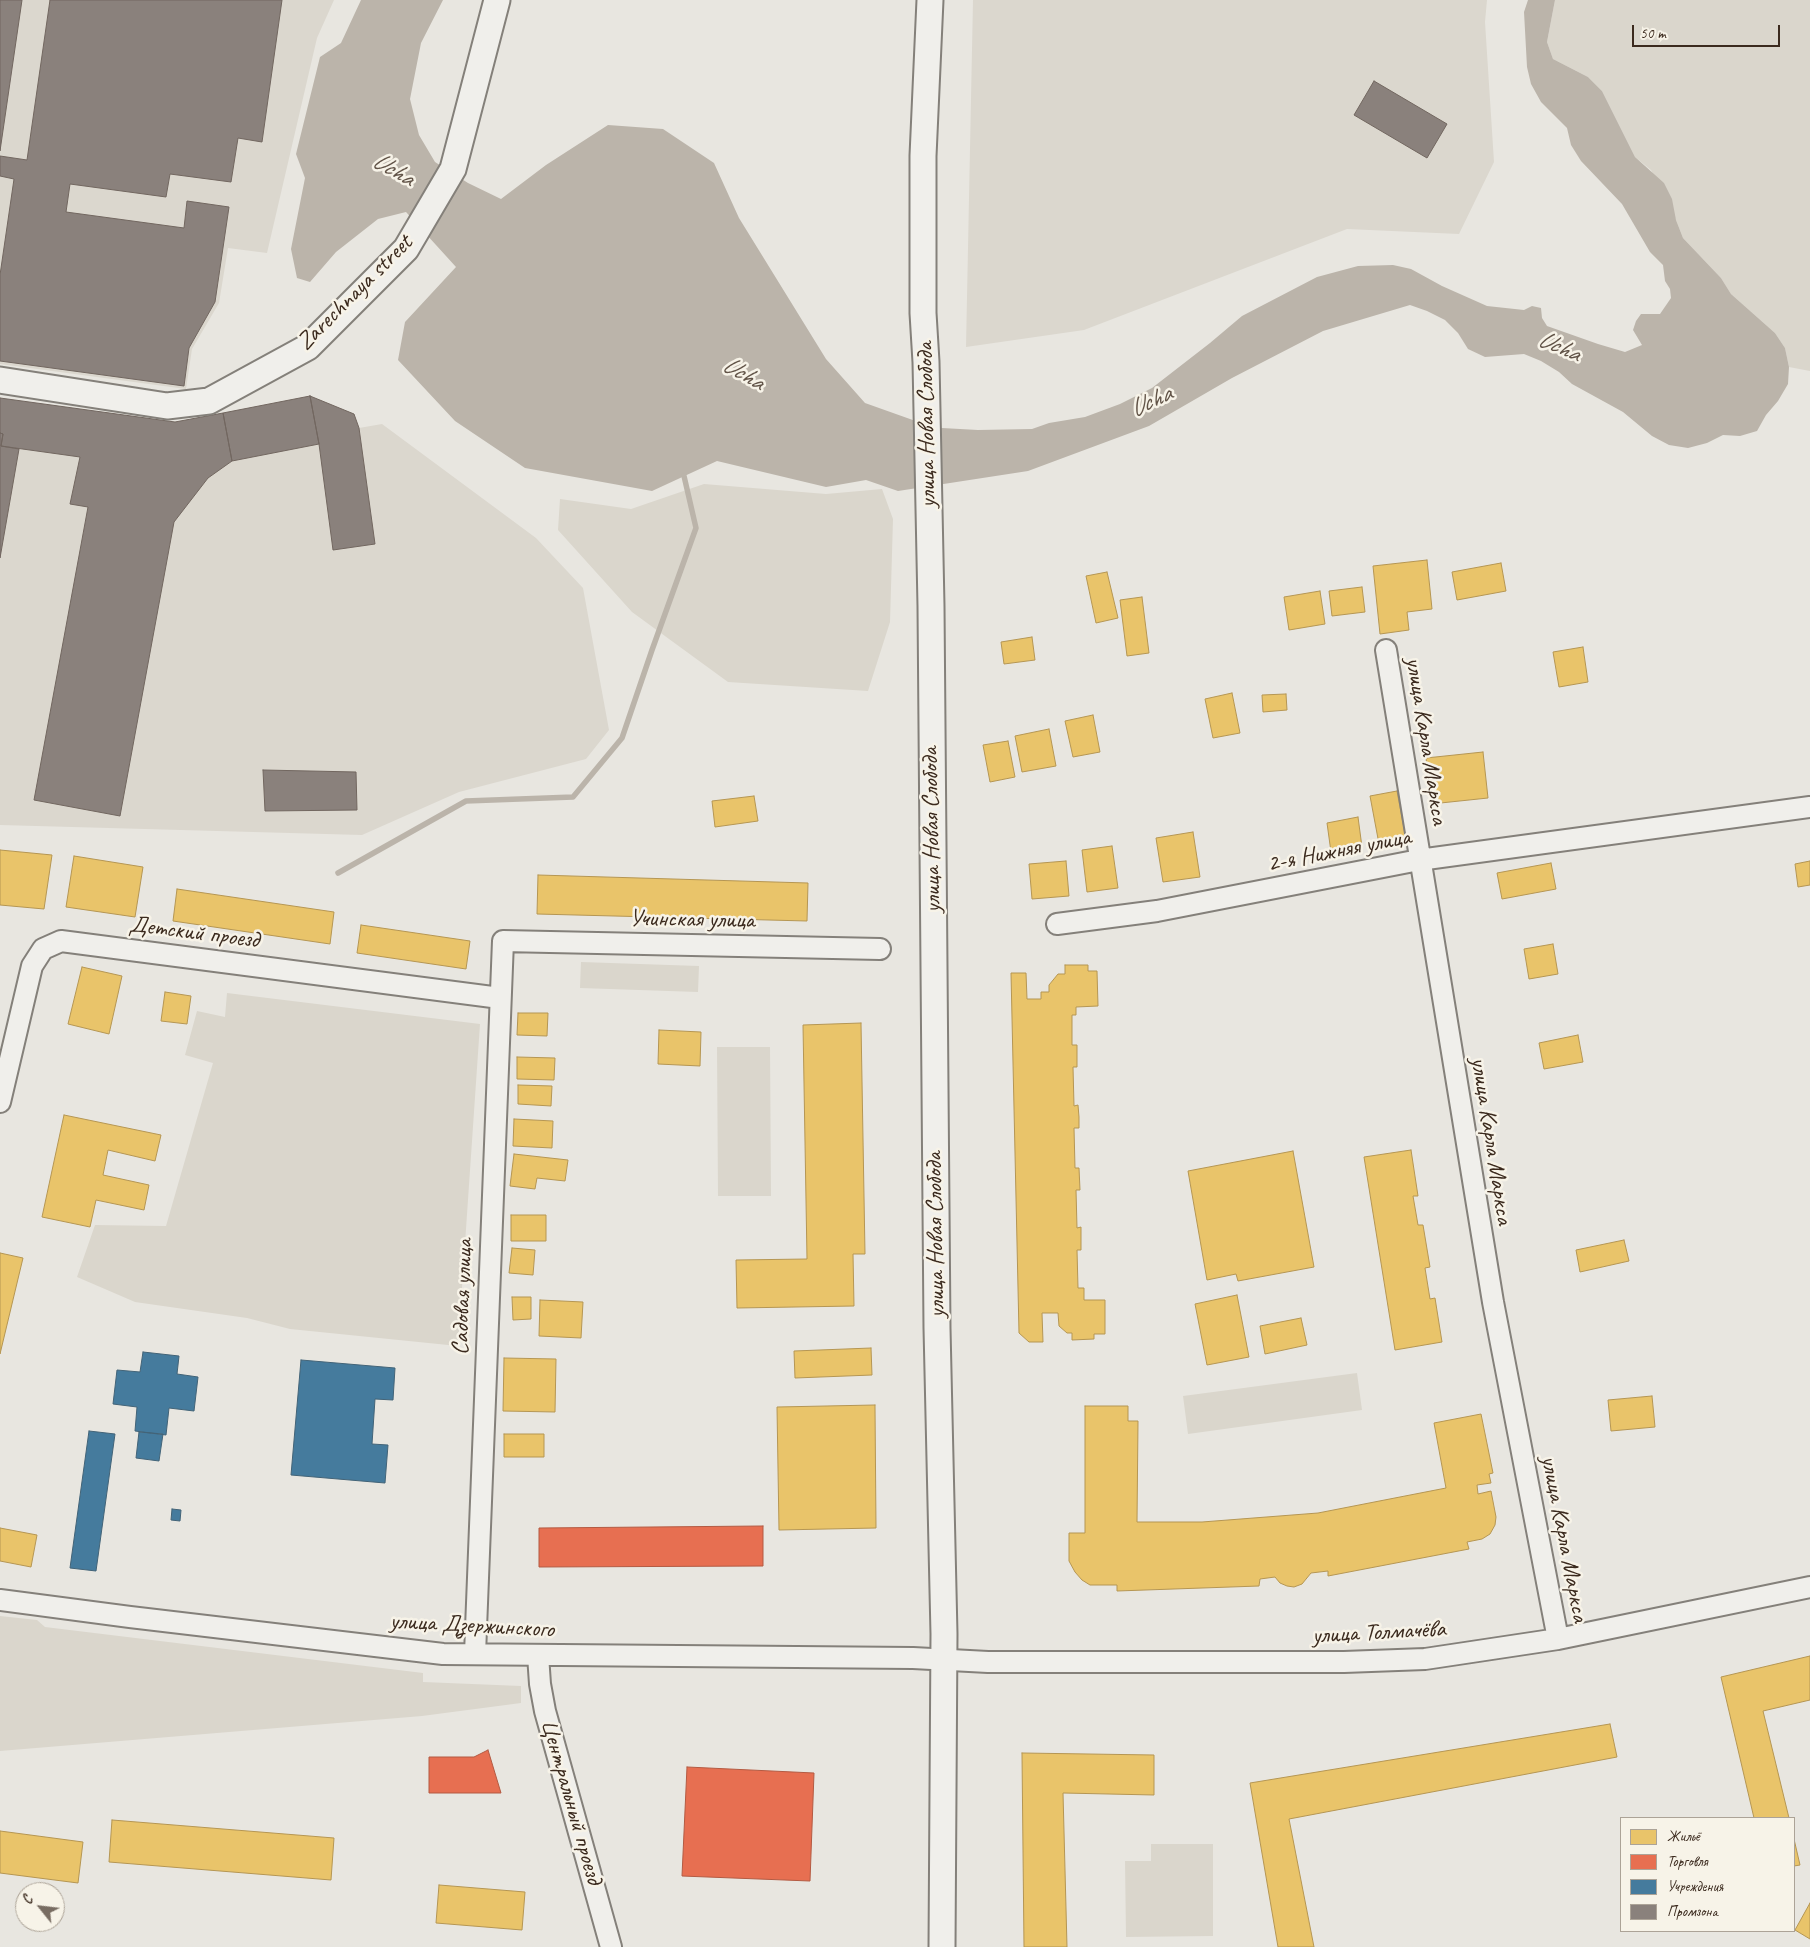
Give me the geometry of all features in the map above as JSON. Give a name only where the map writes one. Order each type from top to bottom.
[{"type":"main road","name":"Zarechnaya street","points":[[0,380],[167,406],[209,401],[308,346],[406,249],[454,169],[497,0]]},
{"type":"main road","name":"улица Новая Слобода","points":[[930,0],[923,156],[923,312],[926,362],[929,527],[937,1328],[945,1660]]},
{"type":"main road","points":[[942,1947],[945,1660]]},
{"type":"street","name":"улица Карла Маркса","points":[[1386,650],[1493,1302],[1558,1638]]},
{"type":"street","name":"2-я Нижняя улица","points":[[1058,924],[1157,911],[1419,860],[1810,807]]},
{"type":"street","name":"Детский проезд","points":[[0,1102],[32,966],[43,949],[61,941],[500,998]]},
{"type":"street","name":"Учинская улица","points":[[503,941],[880,949]]},
{"type":"street","name":"Садовая улица","points":[[475,1654],[503,941]]},
{"type":"street","name":"улица Толмачёва","points":[[945,1660],[988,1662],[1344,1662],[1424,1659],[1558,1638],[1810,1586]]},
{"type":"street","name":"улица Дзержинского","points":[[0,1600],[438,1653],[945,1660]]},
{"type":"street","name":"Центральный проезд","points":[[538,1655],[540,1684],[545,1710],[611,1947]]},
{"type":"shaded area","points":[[0,0],[334,0],[317,38],[267,253],[228,248],[219,303],[192,349],[186,389],[0,364]]},
{"type":"shaded area","points":[[973,0],[1487,0],[1485,22],[1494,162],[1459,234],[1347,229],[1084,330],[966,347]]},
{"type":"shaded area","points":[[1555,0],[1810,0],[1810,371],[1789,367],[1785,348],[1775,333],[1731,294],[1721,278],[1683,238],[1651,170],[1635,157],[1602,91],[1588,77],[1553,59],[1547,42]]},
{"type":"shaded area","points":[[310,396],[354,414],[359,428],[382,424],[536,538],[583,588],[609,730],[586,759],[459,792],[362,835],[0,825],[0,398],[175,422]]},
{"type":"shaded area","points":[[704,484],[826,494],[882,489],[893,519],[890,622],[868,691],[728,682],[632,612],[558,530],[560,499],[631,509]]},
{"type":"shaded area","points":[[581,962],[699,966],[698,992],[580,988]]},
{"type":"shaded area","points":[[227,993],[480,1024],[458,1346],[290,1329],[247,1318],[135,1302],[77,1277],[95,1225],[166,1226],[213,1063],[185,1055],[197,1011],[225,1017]]},
{"type":"shaded area","points":[[717,1047],[770,1047],[771,1196],[718,1196]]},
{"type":"shaded area","points":[[1357,1373],[1362,1410],[1188,1434],[1183,1396]]},
{"type":"shaded area","points":[[0,1616],[37,1620],[45,1627],[423,1673],[423,1682],[521,1686],[521,1703],[422,1716],[0,1751]]},
{"type":"shaded area","points":[[1151,1844],[1213,1844],[1213,1936],[1126,1937],[1125,1861],[1151,1861]]},
{"type":"water","name":"Ucha","points":[[361,0],[443,0],[421,43],[410,99],[419,135],[435,162],[468,183],[501,199],[546,165],[608,125],[663,129],[714,163],[739,218],[826,359],[865,403],[924,424],[942,428],[978,430],[1032,429],[1049,423],[1085,417],[1120,404],[1152,388],[1242,316],[1317,277],[1358,266],[1393,265],[1411,269],[1442,286],[1487,306],[1524,310],[1532,306],[1541,308],[1542,318],[1547,326],[1598,344],[1625,352],[1642,345],[1633,330],[1636,321],[1641,314],[1660,314],[1671,298],[1670,289],[1665,281],[1663,265],[1650,252],[1622,204],[1581,161],[1571,145],[1567,128],[1541,102],[1531,84],[1527,67],[1524,12],[1528,0],[1555,0],[1547,42],[1553,59],[1588,77],[1602,91],[1635,157],[1664,183],[1672,199],[1676,220],[1683,238],[1721,278],[1731,294],[1775,333],[1785,348],[1789,367],[1788,384],[1757,431],[1740,436],[1723,435],[1707,443],[1688,448],[1669,445],[1652,436],[1623,412],[1572,384],[1559,372],[1541,361],[1524,354],[1485,357],[1468,349],[1458,333],[1445,320],[1410,305],[1323,331],[1232,378],[1149,426],[1028,471],[898,491],[866,480],[826,487],[717,461],[652,491],[525,468],[455,421],[398,360],[405,322],[456,267],[406,212],[378,219],[336,252],[310,282],[297,278],[291,249],[305,178],[296,154],[320,57],[341,43]]},
{"type":"building: Жильё","points":[[1427,560],[1432,609],[1407,612],[1409,630],[1380,634],[1373,566]]},
{"type":"building: Жильё","points":[[1501,563],[1506,591],[1457,600],[1452,572]]},
{"type":"building: Жильё","points":[[1107,572],[1118,618],[1096,623],[1086,576]]},
{"type":"building: Жильё","points":[[1362,587],[1365,612],[1332,616],[1329,591]]},
{"type":"building: Жильё","points":[[1320,591],[1325,624],[1289,630],[1284,597]]},
{"type":"building: Жильё","points":[[1142,597],[1149,653],[1127,656],[1120,600]]},
{"type":"building: Жильё","points":[[1032,637],[1035,660],[1004,664],[1001,642]]},
{"type":"building: Жильё","points":[[1583,647],[1588,682],[1559,687],[1553,652]]},
{"type":"building: Жильё","points":[[1232,693],[1240,733],[1213,738],[1205,699]]},
{"type":"building: Жильё","points":[[1286,694],[1287,710],[1263,712],[1262,695]]},
{"type":"building: Жильё","points":[[1093,715],[1100,752],[1073,757],[1065,721]]},
{"type":"building: Жильё","points":[[1049,729],[1056,766],[1022,772],[1015,736]]},
{"type":"building: Жильё","points":[[1008,741],[1015,777],[990,782],[983,745]]},
{"type":"building: Жильё","points":[[1483,752],[1488,798],[1431,804],[1426,758]]},
{"type":"building: Жильё","points":[[1397,791],[1406,839],[1379,844],[1370,796]]},
{"type":"building: Жильё","points":[[754,796],[758,821],[715,827],[712,801]]},
{"type":"building: Жильё","points":[[1358,817],[1362,847],[1331,852],[1327,823]]},
{"type":"building: Жильё","points":[[1193,832],[1200,877],[1163,882],[1156,838]]},
{"type":"building: Жильё","points":[[1112,846],[1118,888],[1087,892],[1082,850]]},
{"type":"building: Жильё","points":[[0,850],[52,855],[44,909],[0,905]]},
{"type":"building: Жильё","points":[[74,856],[143,867],[135,917],[66,907]]},
{"type":"building: Жильё","points":[[1066,861],[1069,896],[1032,899],[1029,864]]},
{"type":"building: Жильё","points":[[1810,861],[1810,885],[1798,887],[1795,864]]},
{"type":"building: Жильё","points":[[1551,863],[1556,889],[1502,899],[1497,873]]},
{"type":"building: Жильё","points":[[538,875],[808,883],[807,921],[537,914]]},
{"type":"building: Жильё","points":[[177,889],[334,912],[330,944],[173,921]]},
{"type":"building: Жильё","points":[[361,925],[470,941],[466,969],[357,953]]},
{"type":"building: Жильё","points":[[1553,944],[1558,974],[1529,979],[1524,949]]},
{"type":"building: Жильё","points":[[1065,965],[1088,965],[1088,971],[1097,971],[1098,1006],[1076,1007],[1076,1015],[1072,1015],[1072,1045],[1077,1045],[1077,1067],[1073,1067],[1074,1106],[1078,1105],[1079,1117],[1079,1128],[1074,1128],[1075,1168],[1079,1168],[1080,1190],[1076,1190],[1077,1228],[1081,1227],[1081,1250],[1077,1250],[1078,1288],[1084,1288],[1084,1300],[1105,1300],[1105,1334],[1094,1334],[1094,1339],[1072,1340],[1072,1333],[1067,1333],[1059,1326],[1058,1313],[1042,1313],[1043,1342],[1029,1342],[1019,1333],[1011,973],[1026,973],[1027,999],[1041,999],[1041,992],[1049,992],[1049,985],[1058,974],[1065,974]]},
{"type":"building: Жильё","points":[[82,967],[122,976],[109,1034],[68,1024]]},
{"type":"building: Жильё","points":[[165,992],[191,996],[187,1024],[161,1021]]},
{"type":"building: Жильё","points":[[518,1013],[548,1013],[547,1036],[517,1035]]},
{"type":"building: Жильё","points":[[861,1023],[865,1254],[853,1254],[854,1306],[737,1308],[736,1260],[807,1259],[803,1025]]},
{"type":"building: Жильё","points":[[659,1030],[701,1032],[700,1066],[658,1064]]},
{"type":"building: Жильё","points":[[1578,1035],[1583,1062],[1544,1069],[1539,1043]]},
{"type":"building: Жильё","points":[[517,1057],[555,1058],[554,1080],[517,1079]]},
{"type":"building: Жильё","points":[[518,1085],[552,1086],[551,1106],[518,1104]]},
{"type":"building: Жильё","points":[[64,1115],[161,1135],[155,1161],[108,1150],[103,1175],[149,1185],[144,1210],[96,1200],[90,1227],[42,1217]]},
{"type":"building: Жильё","points":[[514,1119],[553,1121],[552,1148],[513,1146]]},
{"type":"building: Жильё","points":[[1411,1150],[1418,1196],[1413,1196],[1418,1225],[1423,1225],[1430,1267],[1425,1268],[1430,1299],[1435,1298],[1442,1342],[1395,1350],[1364,1157]]},
{"type":"building: Жильё","points":[[1293,1151],[1314,1267],[1238,1281],[1236,1274],[1207,1280],[1188,1171]]},
{"type":"building: Жильё","points":[[514,1154],[568,1160],[565,1181],[537,1178],[535,1189],[510,1186]]},
{"type":"building: Жильё","points":[[511,1215],[546,1215],[546,1241],[511,1241]]},
{"type":"building: Жильё","points":[[1624,1240],[1629,1261],[1580,1272],[1576,1250]]},
{"type":"building: Жильё","points":[[512,1248],[535,1250],[533,1275],[509,1273]]},
{"type":"building: Жильё","points":[[0,1253],[23,1258],[0,1354]]},
{"type":"building: Жильё","points":[[1237,1295],[1249,1357],[1207,1365],[1195,1304]]},
{"type":"building: Жильё","points":[[512,1297],[531,1297],[531,1319],[513,1320]]},
{"type":"building: Жильё","points":[[540,1300],[583,1302],[581,1338],[539,1336]]},
{"type":"building: Жильё","points":[[1301,1318],[1307,1345],[1265,1354],[1260,1326]]},
{"type":"building: Жильё","points":[[871,1348],[872,1375],[795,1378],[794,1351]]},
{"type":"building: Жильё","points":[[504,1358],[556,1359],[555,1412],[503,1411]]},
{"type":"building: Жильё","points":[[1652,1396],[1655,1427],[1611,1431],[1608,1400]]},
{"type":"building: Жильё","points":[[875,1405],[876,1528],[779,1530],[777,1407]]},
{"type":"building: Жильё","points":[[1085,1406],[1128,1406],[1128,1421],[1138,1421],[1137,1522],[1202,1522],[1318,1513],[1446,1488],[1434,1423],[1481,1414],[1493,1473],[1489,1474],[1491,1483],[1477,1485],[1478,1494],[1491,1491],[1496,1517],[1495,1525],[1490,1534],[1482,1539],[1467,1542],[1469,1549],[1328,1576],[1328,1571],[1311,1573],[1302,1584],[1294,1587],[1280,1583],[1275,1577],[1260,1579],[1259,1586],[1117,1591],[1117,1585],[1090,1585],[1075,1572],[1069,1561],[1069,1533],[1085,1533]]},
{"type":"building: Жильё","points":[[504,1434],[544,1434],[544,1457],[504,1457]]},
{"type":"building: Жильё","points":[[0,1528],[37,1535],[31,1567],[0,1561]]},
{"type":"building: Жильё","points":[[1810,1656],[1810,1700],[1763,1711],[1789,1817],[1754,1817],[1721,1677]]},
{"type":"building: Жильё","points":[[1610,1724],[1617,1757],[1289,1819],[1314,1947],[1278,1947],[1250,1783]]},
{"type":"building: Жильё","points":[[1022,1753],[1154,1755],[1154,1795],[1063,1793],[1067,1947],[1024,1947]]},
{"type":"building: Жильё","points":[[112,1820],[334,1838],[331,1880],[109,1862]]},
{"type":"building: Жильё","points":[[0,1831],[83,1842],[78,1883],[0,1873]]},
{"type":"building: Жильё","points":[[1795,1843],[1800,1865],[1795,1866]]},
{"type":"building: Жильё","points":[[439,1885],[525,1892],[522,1930],[436,1923]]},
{"type":"building: Жильё","points":[[1810,1903],[1810,1939],[1795,1930]]},
{"type":"building: Торговля","points":[[763,1526],[763,1566],[539,1567],[539,1528]]},
{"type":"building: Торговля","points":[[488,1750],[501,1793],[429,1793],[429,1757],[474,1757]]},
{"type":"building: Торговля","points":[[687,1767],[814,1773],[810,1881],[682,1876]]},
{"type":"building: Учреждения","points":[[143,1352],[179,1356],[177,1374],[198,1377],[194,1411],[169,1408],[166,1435],[135,1431],[137,1407],[113,1404],[117,1370],[140,1372]]},
{"type":"building: Учреждения","points":[[301,1360],[395,1368],[393,1400],[375,1399],[372,1444],[388,1445],[385,1483],[291,1475]]},
{"type":"building: Учреждения","points":[[89,1431],[115,1434],[96,1571],[70,1568]]},
{"type":"building: Учреждения","points":[[139,1432],[163,1434],[159,1461],[136,1458]]},
{"type":"building: Учреждения","points":[[172,1509],[181,1510],[180,1521],[171,1520]]},
{"type":"building: Промзона","points":[[0,0],[22,0],[0,151]]},
{"type":"building: Промзона","points":[[50,0],[282,0],[262,142],[238,138],[231,182],[170,174],[166,197],[70,184],[66,212],[184,228],[187,201],[229,207],[215,302],[189,348],[184,386],[0,361],[0,275],[14,179],[0,176],[0,156],[27,160]]},
{"type":"building: Промзона","points":[[1374,81],[1447,124],[1427,158],[1354,115]]},
{"type":"building: Промзона","points":[[310,396],[354,414],[359,428],[375,544],[333,550],[319,444]]},
{"type":"building: Промзона","points":[[310,396],[319,444],[232,461],[223,413]]},
{"type":"building: Промзона","points":[[0,398],[175,422],[223,413],[232,461],[208,478],[174,522],[120,816],[34,800],[88,507],[70,504],[80,457],[1,446],[3,434],[0,433]]},
{"type":"building: Промзона","points":[[0,433],[3,434],[1,446],[19,449],[0,558]]},
{"type":"building: Промзона","points":[[263,770],[356,772],[357,810],[265,811]]},
{"type":"waterway","points":[[338,873],[466,801],[573,797],[622,738],[696,528],[684,476]]}]
